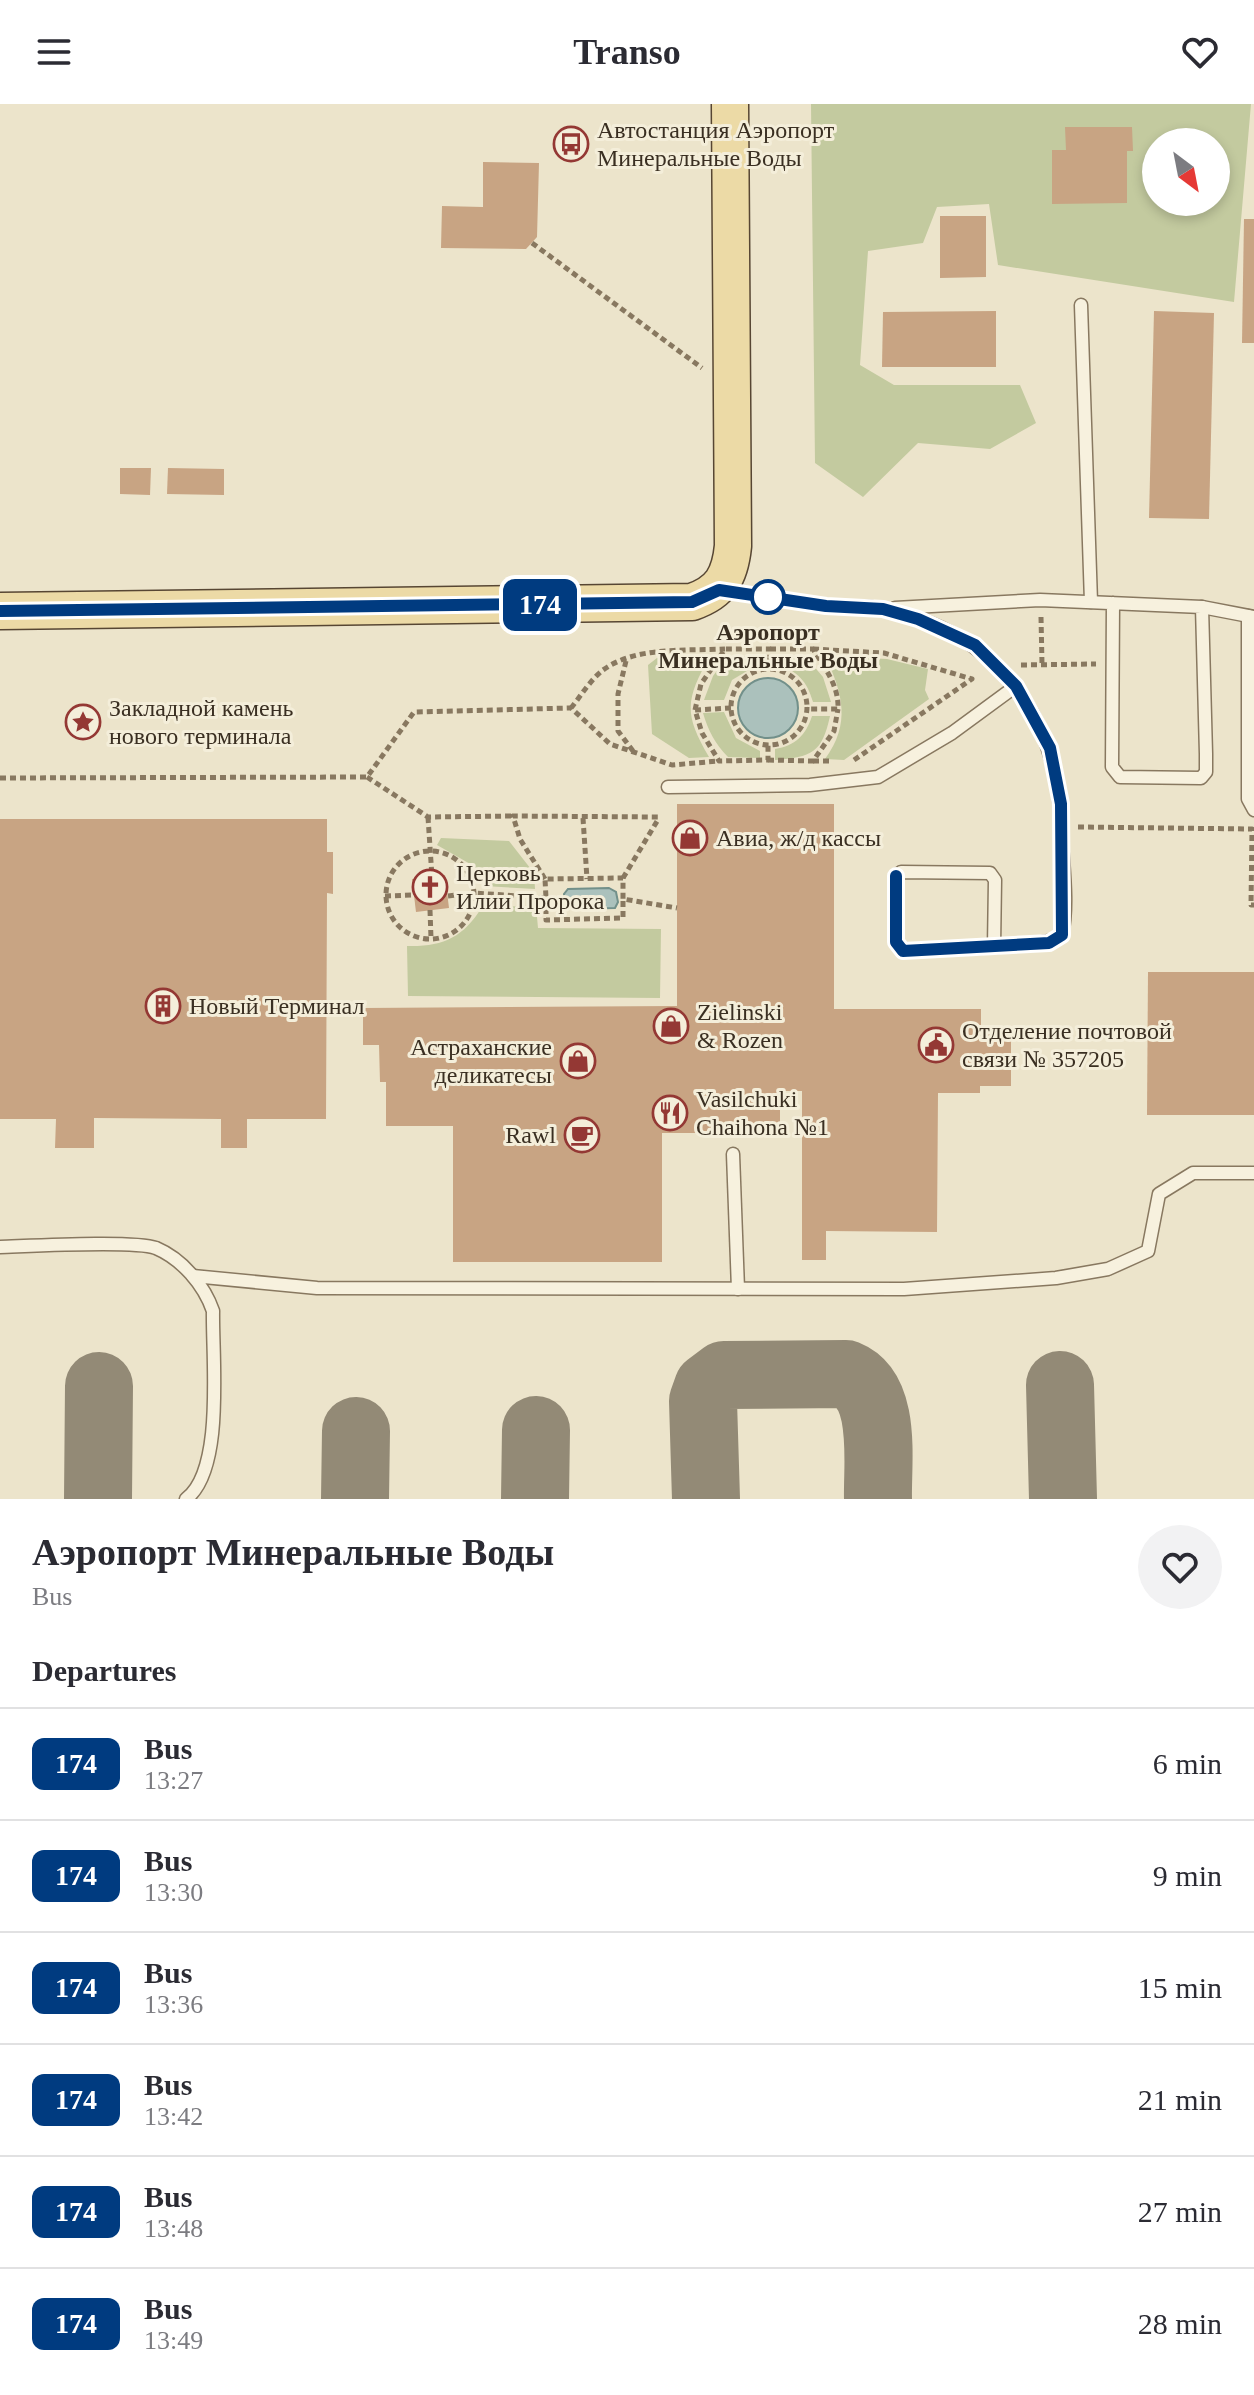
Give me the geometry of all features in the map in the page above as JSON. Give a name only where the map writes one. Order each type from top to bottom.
[{"type":"main road","points":[[0,611],[692,602],[719,590],[727,576],[733,546],[730,104]]},
{"type":"lane","points":[[1081,305],[1091,602]]},
{"type":"lane","points":[[719,590],[826,606],[883,609],[1040,600],[1202,607],[1251,617],[1248,799],[1254,810]]},
{"type":"lane","points":[[1113,603],[1110,758],[1115,774],[1192,781],[1201,778],[1206,763],[1202,607]]},
{"type":"lane","points":[[883,609],[918,619],[975,645],[1016,686],[1050,748],[1057,775],[1061,827],[1062,935],[1049,943],[994,947],[900,949],[896,942],[896,876],[901,872],[992,875],[994,947]]},
{"type":"lane","points":[[668,787],[810,785],[878,777],[952,733],[1016,686]]},
{"type":"lane","points":[[733,1154],[738,1289]]},
{"type":"lane","points":[[193,1276],[317,1288],[738,1289],[973,1286],[1056,1278],[1108,1269],[1148,1251],[1159,1194],[1193,1173],[1254,1173]]},
{"type":"lane","points":[[0,1247],[154,1247],[193,1276],[207,1295],[213,1311],[211,1455],[200,1482],[186,1499]]},
{"type":"path","points":[[532,243],[732,390]]},
{"type":"path","points":[[1040,614],[1042,664]]},
{"type":"path","points":[[719,761],[702,733],[695,710],[701,684],[725,649]]},
{"type":"path","points":[[769,669],[770,649]]},
{"type":"path","points":[[813,649],[830,675],[838,696],[834,731],[813,761]]},
{"type":"path","points":[[367,777],[414,712],[571,708],[610,744],[672,765],[768,760],[852,762],[972,679],[884,653],[813,649],[650,652],[603,670],[571,708]]},
{"type":"path","points":[[626,661],[618,694],[618,731],[634,752]]},
{"type":"path","points":[[1021,665],[1112,664]]},
{"type":"path","points":[[769,669],[788,674],[798,681],[807,709],[801,727],[794,736],[768,745],[744,736],[732,718],[731,708],[743,680],[753,672],[769,669]]},
{"type":"path","points":[[695,710],[731,708]]},
{"type":"path","points":[[807,709],[838,709]]},
{"type":"path","points":[[768,745],[768,760]]},
{"type":"path","points":[[0,778],[367,777],[428,817],[513,816],[660,817],[623,878],[623,918],[546,920],[545,879],[520,839],[513,816]]},
{"type":"path","points":[[428,817],[432,877]]},
{"type":"path","points":[[583,818],[587,879]]},
{"type":"path","points":[[1061,827],[1252,829],[1251,905],[1254,905]]},
{"type":"path","points":[[430,850],[458,861],[466,870],[475,893],[463,923],[452,932],[431,938],[410,934],[398,925],[385,896],[393,871],[403,860],[430,850]]},
{"type":"path","points":[[545,879],[623,878]]},
{"type":"path","points":[[448,896],[475,893],[546,898]]},
{"type":"path","points":[[385,896],[413,895]]},
{"type":"path","points":[[623,899],[677,908]]},
{"type":"path","points":[[430,910],[431,938]]},
{"type":"green space","points":[[811,104],[1251,104],[1234,302],[998,265],[989,204],[937,207],[923,243],[868,251],[860,365],[894,385],[1020,385],[1036,423],[990,449],[918,443],[863,497],[815,463]]},
{"type":"green space","points":[[710,656],[696,684],[691,707],[695,729],[709,757],[689,758],[652,734],[648,665],[657,658]]},
{"type":"green space","points":[[728,656],[763,656],[762,662],[732,680],[724,700],[704,700],[713,676]]},
{"type":"green space","points":[[825,656],[887,659],[928,669],[925,690],[929,699],[844,760],[825,759],[838,733],[842,708]]},
{"type":"green space","points":[[776,657],[806,657],[823,677],[831,702],[813,702],[801,678],[778,664]]},
{"type":"green space","points":[[724,712],[736,738],[760,751],[760,758],[728,757],[719,747],[703,713]]},
{"type":"green space","points":[[812,716],[830,716],[819,745],[807,755],[775,760],[775,749],[799,738]]},
{"type":"green space","points":[[441,838],[509,841],[534,873],[535,889],[484,886],[472,865],[437,845]]},
{"type":"green space","points":[[536,906],[538,928],[661,929],[660,998],[408,996],[407,946],[431,945],[450,938],[467,926],[482,907]]},
{"type":"water","points":[[768,678],[789,687],[798,708],[789,729],[768,738],[747,729],[738,708],[747,687]]},
{"type":"water","points":[[609,888],[616,892],[618,902],[615,908],[572,909],[565,903],[564,894],[568,889]]},
{"type":"building","points":[[1065,127],[1132,127],[1133,151],[1127,151],[1127,203],[1052,204],[1052,150],[1066,150]]},
{"type":"building","points":[[483,162],[539,163],[537,237],[526,249],[441,248],[442,206],[483,207]]},
{"type":"building","points":[[940,216],[986,216],[986,277],[940,278]]},
{"type":"building","points":[[1244,219],[1254,219],[1254,343],[1242,343]]},
{"type":"building","points":[[996,311],[996,367],[882,367],[883,312]]},
{"type":"building","points":[[1154,311],[1214,313],[1209,519],[1149,518]]},
{"type":"building","points":[[120,468],[151,468],[150,495],[120,494]]},
{"type":"building","points":[[168,468],[224,469],[224,495],[167,494]]},
{"type":"building","points":[[677,804],[834,804],[834,1009],[981,1009],[981,1029],[1011,1029],[1011,1086],[980,1086],[980,1093],[938,1093],[937,1232],[826,1231],[826,1260],[802,1260],[802,1091],[780,1091],[780,1133],[662,1133],[662,1262],[453,1262],[453,1126],[386,1126],[386,1082],[380,1082],[379,1045],[363,1045],[363,1008],[677,1006]]},
{"type":"building","name":"Новый Терминал","points":[[0,819],[327,819],[327,852],[333,852],[333,894],[327,893],[326,1119],[247,1119],[247,1148],[221,1148],[221,1119],[94,1118],[94,1148],[55,1148],[56,1119],[0,1119]]},
{"type":"building","name":"Церковь Илии Пророка","points":[[445,875],[449,908],[416,912],[412,879]]},
{"type":"building","points":[[1148,972],[1254,972],[1254,1115],[1147,1115]]},
{"type":"taxiway","points":[[706,1499],[703,1401],[708,1387],[724,1375],[846,1374],[859,1383],[869,1396],[874,1411],[879,1448],[878,1499]]},
{"type":"taxiway","points":[[1060,1385],[1063,1499]]},
{"type":"taxiway","points":[[98,1499],[99,1386]]},
{"type":"taxiway","points":[[535,1499],[536,1430]]},
{"type":"taxiway","points":[[355,1499],[356,1431]]},
{"type":"bus line","name":"174","points":[[0,611],[692,602],[719,590],[826,606],[883,609],[918,619],[975,645],[1016,686],[1037,719],[1050,748],[1061,804],[1062,935],[1059,940],[1049,943],[903,951],[896,942],[896,876]]},
{"type":"place","name":"Автостанция Аэропорт Минеральные Воды","points":[[571,144]]},
{"type":"place","name":"Аэропорт Минеральные Воды","points":[[768,597]]},
{"type":"place","name":"Закладной камень нового терминала","points":[[83,722]]},
{"type":"place","name":"Авиа, ж/д кассы","points":[[690,838]]},
{"type":"place","name":"Церковь Илии Пророка","points":[[430,887]]},
{"type":"place","name":"Новый Терминал","points":[[163,1006]]},
{"type":"place","name":"Zielinski & Rozen","points":[[671,1026]]},
{"type":"place","name":"Отделение почтовой связи № 357205","points":[[936,1045]]},
{"type":"place","name":"Астраханские деликатесы","points":[[578,1061]]},
{"type":"place","name":"Vasilchuki Chaihona №1","points":[[670,1113]]},
{"type":"place","name":"Rawl","points":[[582,1135]]}]
